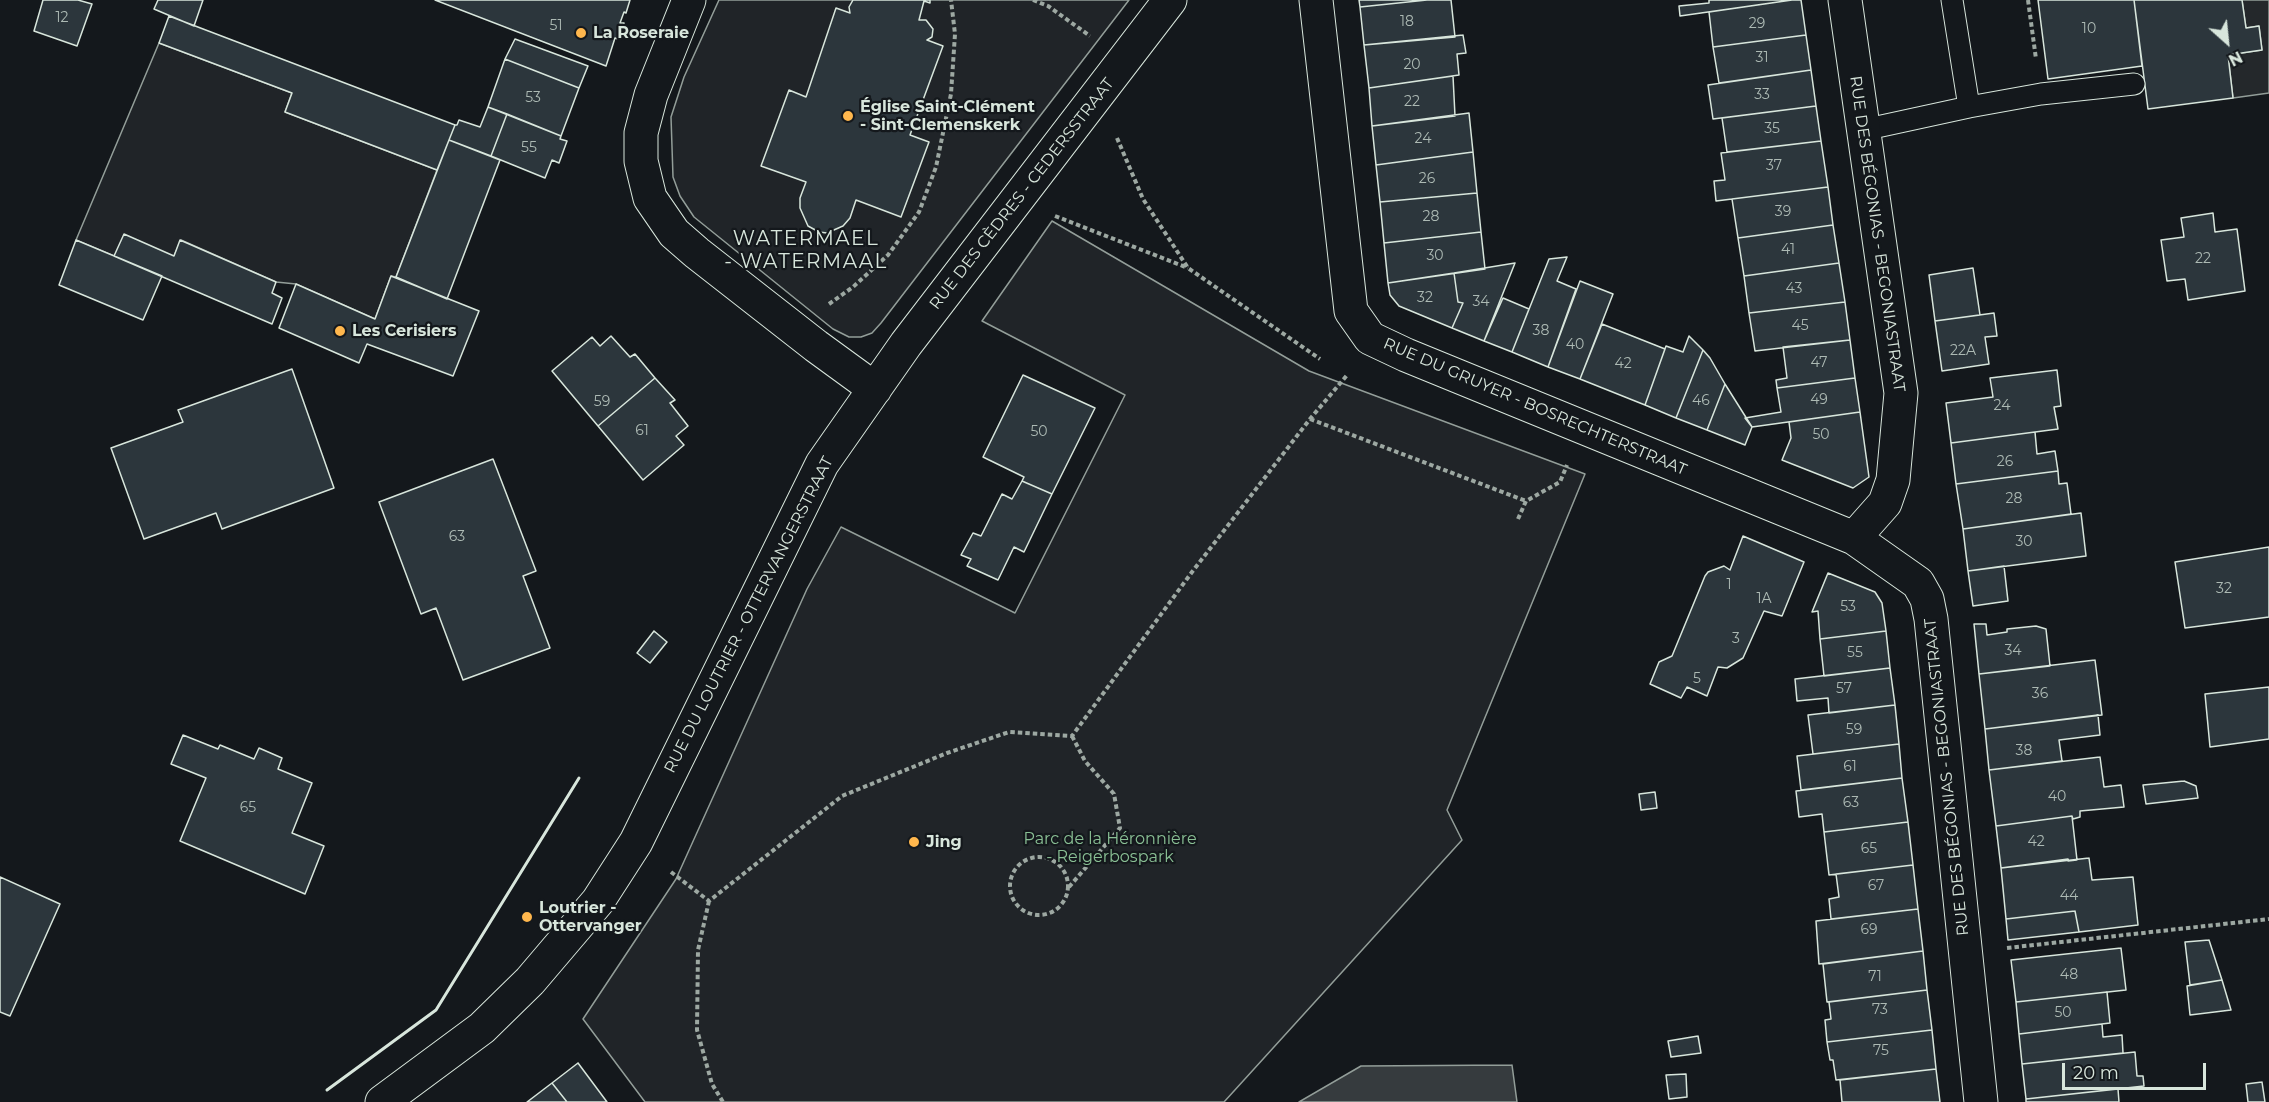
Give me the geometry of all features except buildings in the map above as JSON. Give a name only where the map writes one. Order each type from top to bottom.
[{"type":"street","points":[[689,0],[651,95],[640,133],[641,161],[650,198],[674,233],[697,253],[875,389]]},
{"type":"street","name":"RUE DES CÈDRES - CEDERSSTRAAT","points":[[875,389],[906,345],[1170,0]]},
{"type":"street","name":"RUE DU GRUYER - BOSRECHTERSTRAAT","points":[[1316,0],[1351,311],[1370,338],[1502,395],[1854,538]]},
{"type":"street","name":"RUE DES BÉGONIAS - BEGONIASTRAAT","points":[[1845,0],[1901,393],[1893,480],[1885,503],[1854,538],[1918,583],[1927,599],[1931,619],[1981,1102]]},
{"type":"street","name":"RUE DU LOUTRIER - OTTERVANGERSTRAAT","points":[[382,1102],[482,1028],[538,972],[598,901],[615,877],[636,842],[822,464],[875,389]]},
{"type":"lane","points":[[1952,0],[1969,106]]},
{"type":"lane","points":[[1863,130],[1969,106],[2041,94],[2134,84]]},
{"type":"path","points":[[824,308],[853,287],[888,255],[919,212],[936,167],[951,94],[955,34],[951,0]]},
{"type":"path","points":[[1033,0],[1048,6],[1092,37]]},
{"type":"path","points":[[2028,0],[2041,94]]},
{"type":"path","points":[[1114,132],[1143,199],[1188,268]]},
{"type":"path","points":[[1051,214],[1188,268],[1320,359]]},
{"type":"path","points":[[1072,736],[1192,572],[1350,371]]},
{"type":"path","points":[[1310,419],[1526,501]]},
{"type":"path","points":[[1518,519],[1526,501],[1560,482],[1569,460]]},
{"type":"path","points":[[723,1102],[712,1084],[697,1030],[698,950],[710,901],[842,796],[947,753],[1009,732],[1072,736]]},
{"type":"path","points":[[1069,887],[1063,869],[1049,858],[1030,858],[1015,868],[1008,885],[1014,903],[1021,909],[1028,914],[1047,915],[1062,905],[1069,887],[1119,828],[1114,795],[1085,761],[1072,736]]},
{"type":"path","points":[[671,872],[710,901]]},
{"type":"path","points":[[1996,949],[2269,919]]},
{"type":"green space","points":[[719,0],[1129,0],[881,323],[872,333],[861,337],[849,337],[833,329],[694,217],[680,196],[673,177],[671,117],[684,77]]},
{"type":"green space","points":[[159,43],[292,93],[285,112],[437,170],[396,277],[391,276],[375,319],[296,284],[276,282],[181,240],[174,256],[114,256],[76,240]]},
{"type":"green space","name":"Parc de la Héronnière - Reigerbospark","points":[[1052,221],[1309,371],[1585,474],[1447,810],[1462,840],[1224,1102],[645,1102],[583,1019],[676,879],[807,589],[841,527],[1015,613],[1125,395],[982,321]]},
{"type":"shaded area","points":[[2242,0],[2269,0],[2269,93],[2233,98],[2228,55],[2262,50],[2259,26],[2246,28]]},
{"type":"shaded area","points":[[1512,1065],[1517,1102],[1299,1102],[1361,1066]]},
{"type":"wall","points":[[327,1090],[436,1010],[579,778]]},
{"type":"place","name":"La Roseraie","points":[[581,33]]},
{"type":"place","name":"Église Saint-Clément - Sint-Clemenskerk","points":[[848,116]]},
{"type":"place","name":"Les Cerisiers","points":[[340,331]]},
{"type":"place","name":"Jing","points":[[914,842]]},
{"type":"place","name":"Loutrier - Ottervanger","points":[[527,917]]},
{"type":"district","name":"WATERMAEL - WATERMAAL","points":[[806,250]]}]
